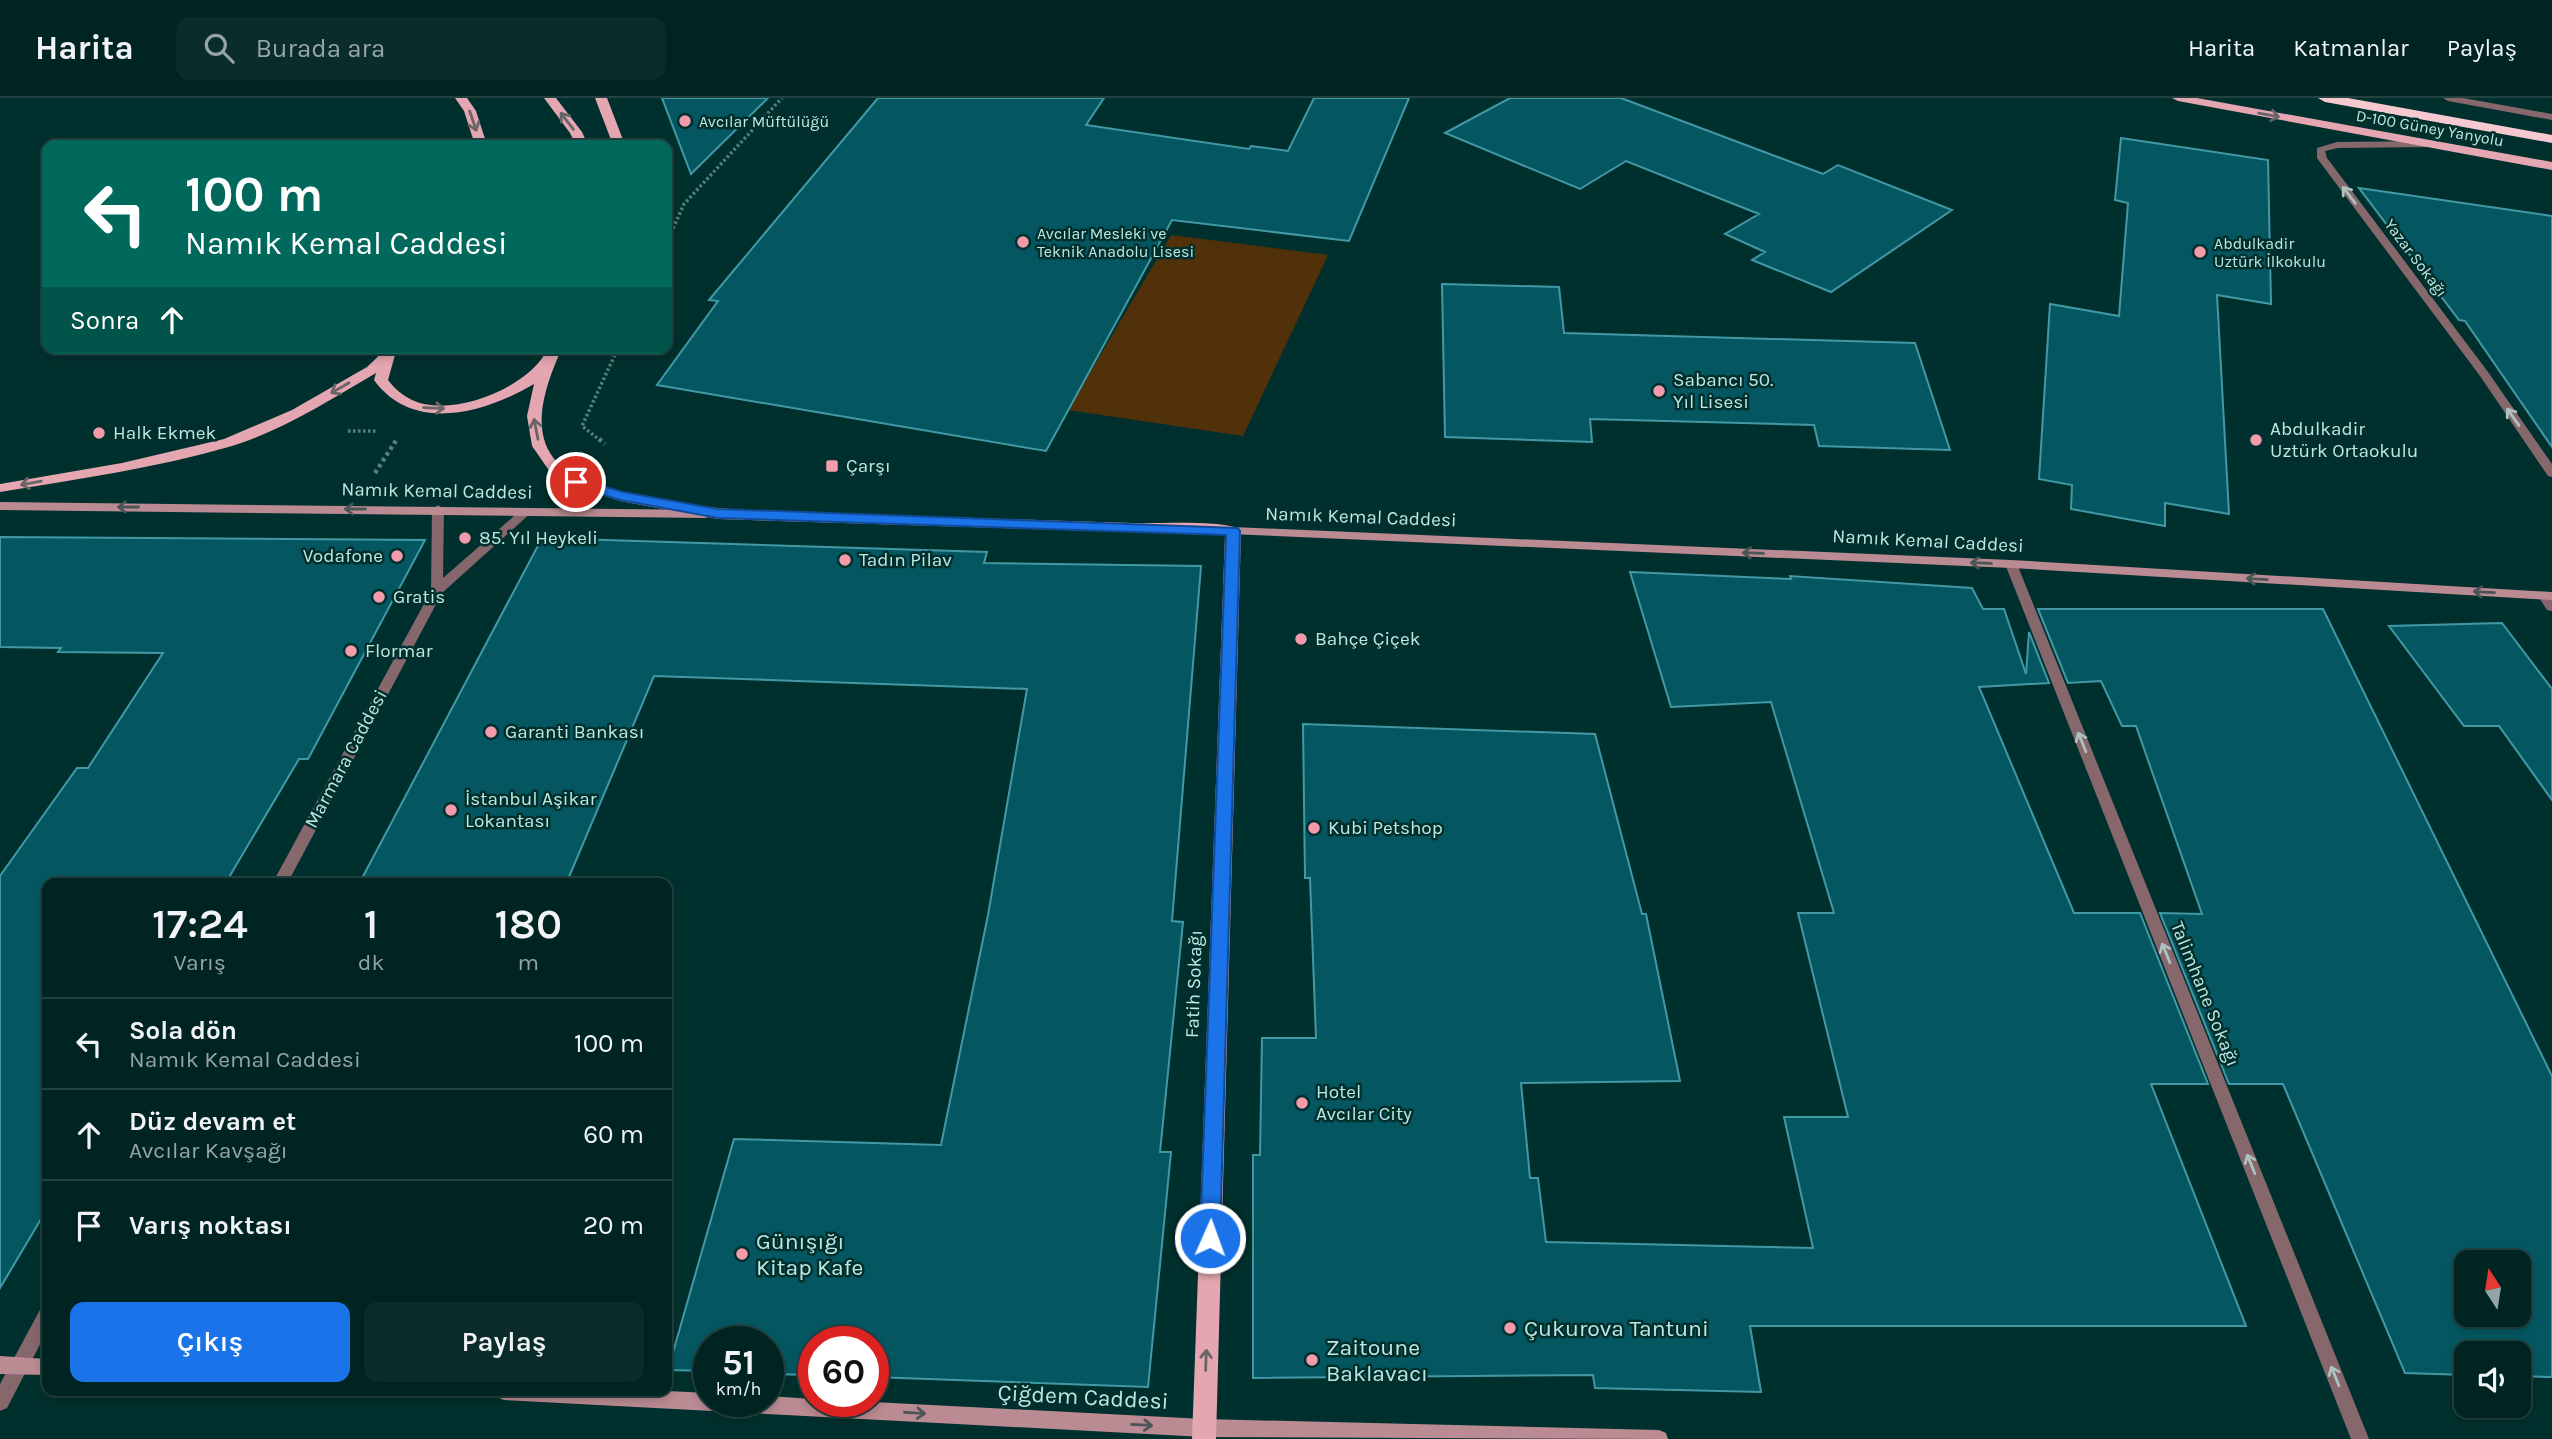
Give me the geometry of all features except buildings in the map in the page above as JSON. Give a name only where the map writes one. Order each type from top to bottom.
[{"type":"highway","points":[[2325,98],[2552,139]]},
{"type":"main road","points":[[461,98],[470,111],[479,140]]},
{"type":"main road","points":[[550,98],[580,140]]},
{"type":"main road","points":[[601,98],[617,140]]},
{"type":"main road","name":"D-100 Güney Yanyolu","points":[[2178,98],[2552,166]]},
{"type":"main road","points":[[0,488],[122,467],[229,442],[296,413],[372,370],[388,354]]},
{"type":"main road","points":[[391,354],[381,380],[387,392],[411,405],[435,409],[468,406],[497,398],[528,382],[552,355]]},
{"type":"main road","points":[[552,355],[542,377],[534,416],[540,446],[553,466],[576,482],[620,496],[718,514]]},
{"type":"main road","name":"Namık Kemal Caddesi","points":[[0,506],[718,514],[1233,531],[2011,564],[2549,600]]},
{"type":"main road","name":"Fatih Sokağı","points":[[1204,1433],[1233,531]]},
{"type":"main road","points":[[0,1365],[42,1367]]},
{"type":"main road","name":"Çiğdem Caddesi","points":[[587,1396],[1204,1433],[1659,1439]]},
{"type":"street","points":[[2448,98],[2552,117]]},
{"type":"street","name":"Yazar Sokağı","points":[[2429,144],[2337,145],[2320,150],[2322,158],[2484,374],[2552,473]]},
{"type":"street","points":[[437,591],[438,509]]},
{"type":"street","name":"Marmara Caddesi","points":[[282,878],[437,591],[526,512]]},
{"type":"street","name":"Talimhane Sokağı","points":[[2011,564],[2360,1439]]},
{"type":"street","points":[[0,1402],[42,1323]]},
{"type":"path","points":[[672,231],[684,204],[782,98]]},
{"type":"path","points":[[605,444],[582,426],[615,354]]},
{"type":"path","points":[[338,430],[389,431]]},
{"type":"path","points":[[384,477],[371,477],[402,432]]},
{"type":"shaded area","points":[[1171,235],[1328,255],[1243,436],[1068,410]]},
{"type":"place","name":"Avcılar Müftülüğü","points":[[685,121]]},
{"type":"place","name":"Avcılar Mesleki ve Teknik Anadolu Lisesi","points":[[1023,242]]},
{"type":"place","name":"Abdulkadir Uztürk İlkokulu","points":[[2200,252]]},
{"type":"place","name":"Sabancı 50. Yıl Lisesi","points":[[1659,391]]},
{"type":"place","name":"Halk Ekmek","points":[[99,433]]},
{"type":"place","name":"Abdulkadir Uztürk Ortaokulu","points":[[2256,440]]},
{"type":"place","name":"Çarşı","points":[[832,466]]},
{"type":"place","name":"85. Yıl Heykeli","points":[[465,538]]},
{"type":"place","name":"Vodafone","points":[[397,556]]},
{"type":"place","name":"Tadın Pilav","points":[[845,560]]},
{"type":"place","name":"Gratis","points":[[379,597]]},
{"type":"place","name":"Bahçe Çiçek","points":[[1301,639]]},
{"type":"place","name":"Flormar","points":[[351,651]]},
{"type":"place","name":"Garanti Bankası","points":[[491,732]]},
{"type":"place","name":"İstanbul Aşikar Lokantası","points":[[451,810]]},
{"type":"place","name":"Kubi Petshop","points":[[1314,828]]},
{"type":"place","name":"Hotel Avcılar City","points":[[1302,1103]]},
{"type":"place","name":"Günışığı Kitap Kafe","points":[[742,1254]]},
{"type":"place","name":"Çukurova Tantuni","points":[[1510,1328]]},
{"type":"place","name":"Zaitoune Baklavacı","points":[[1312,1360]]},
{"type":"route","points":[[576,482],[620,496],[718,514],[1233,531],[1210,1238]]}]
